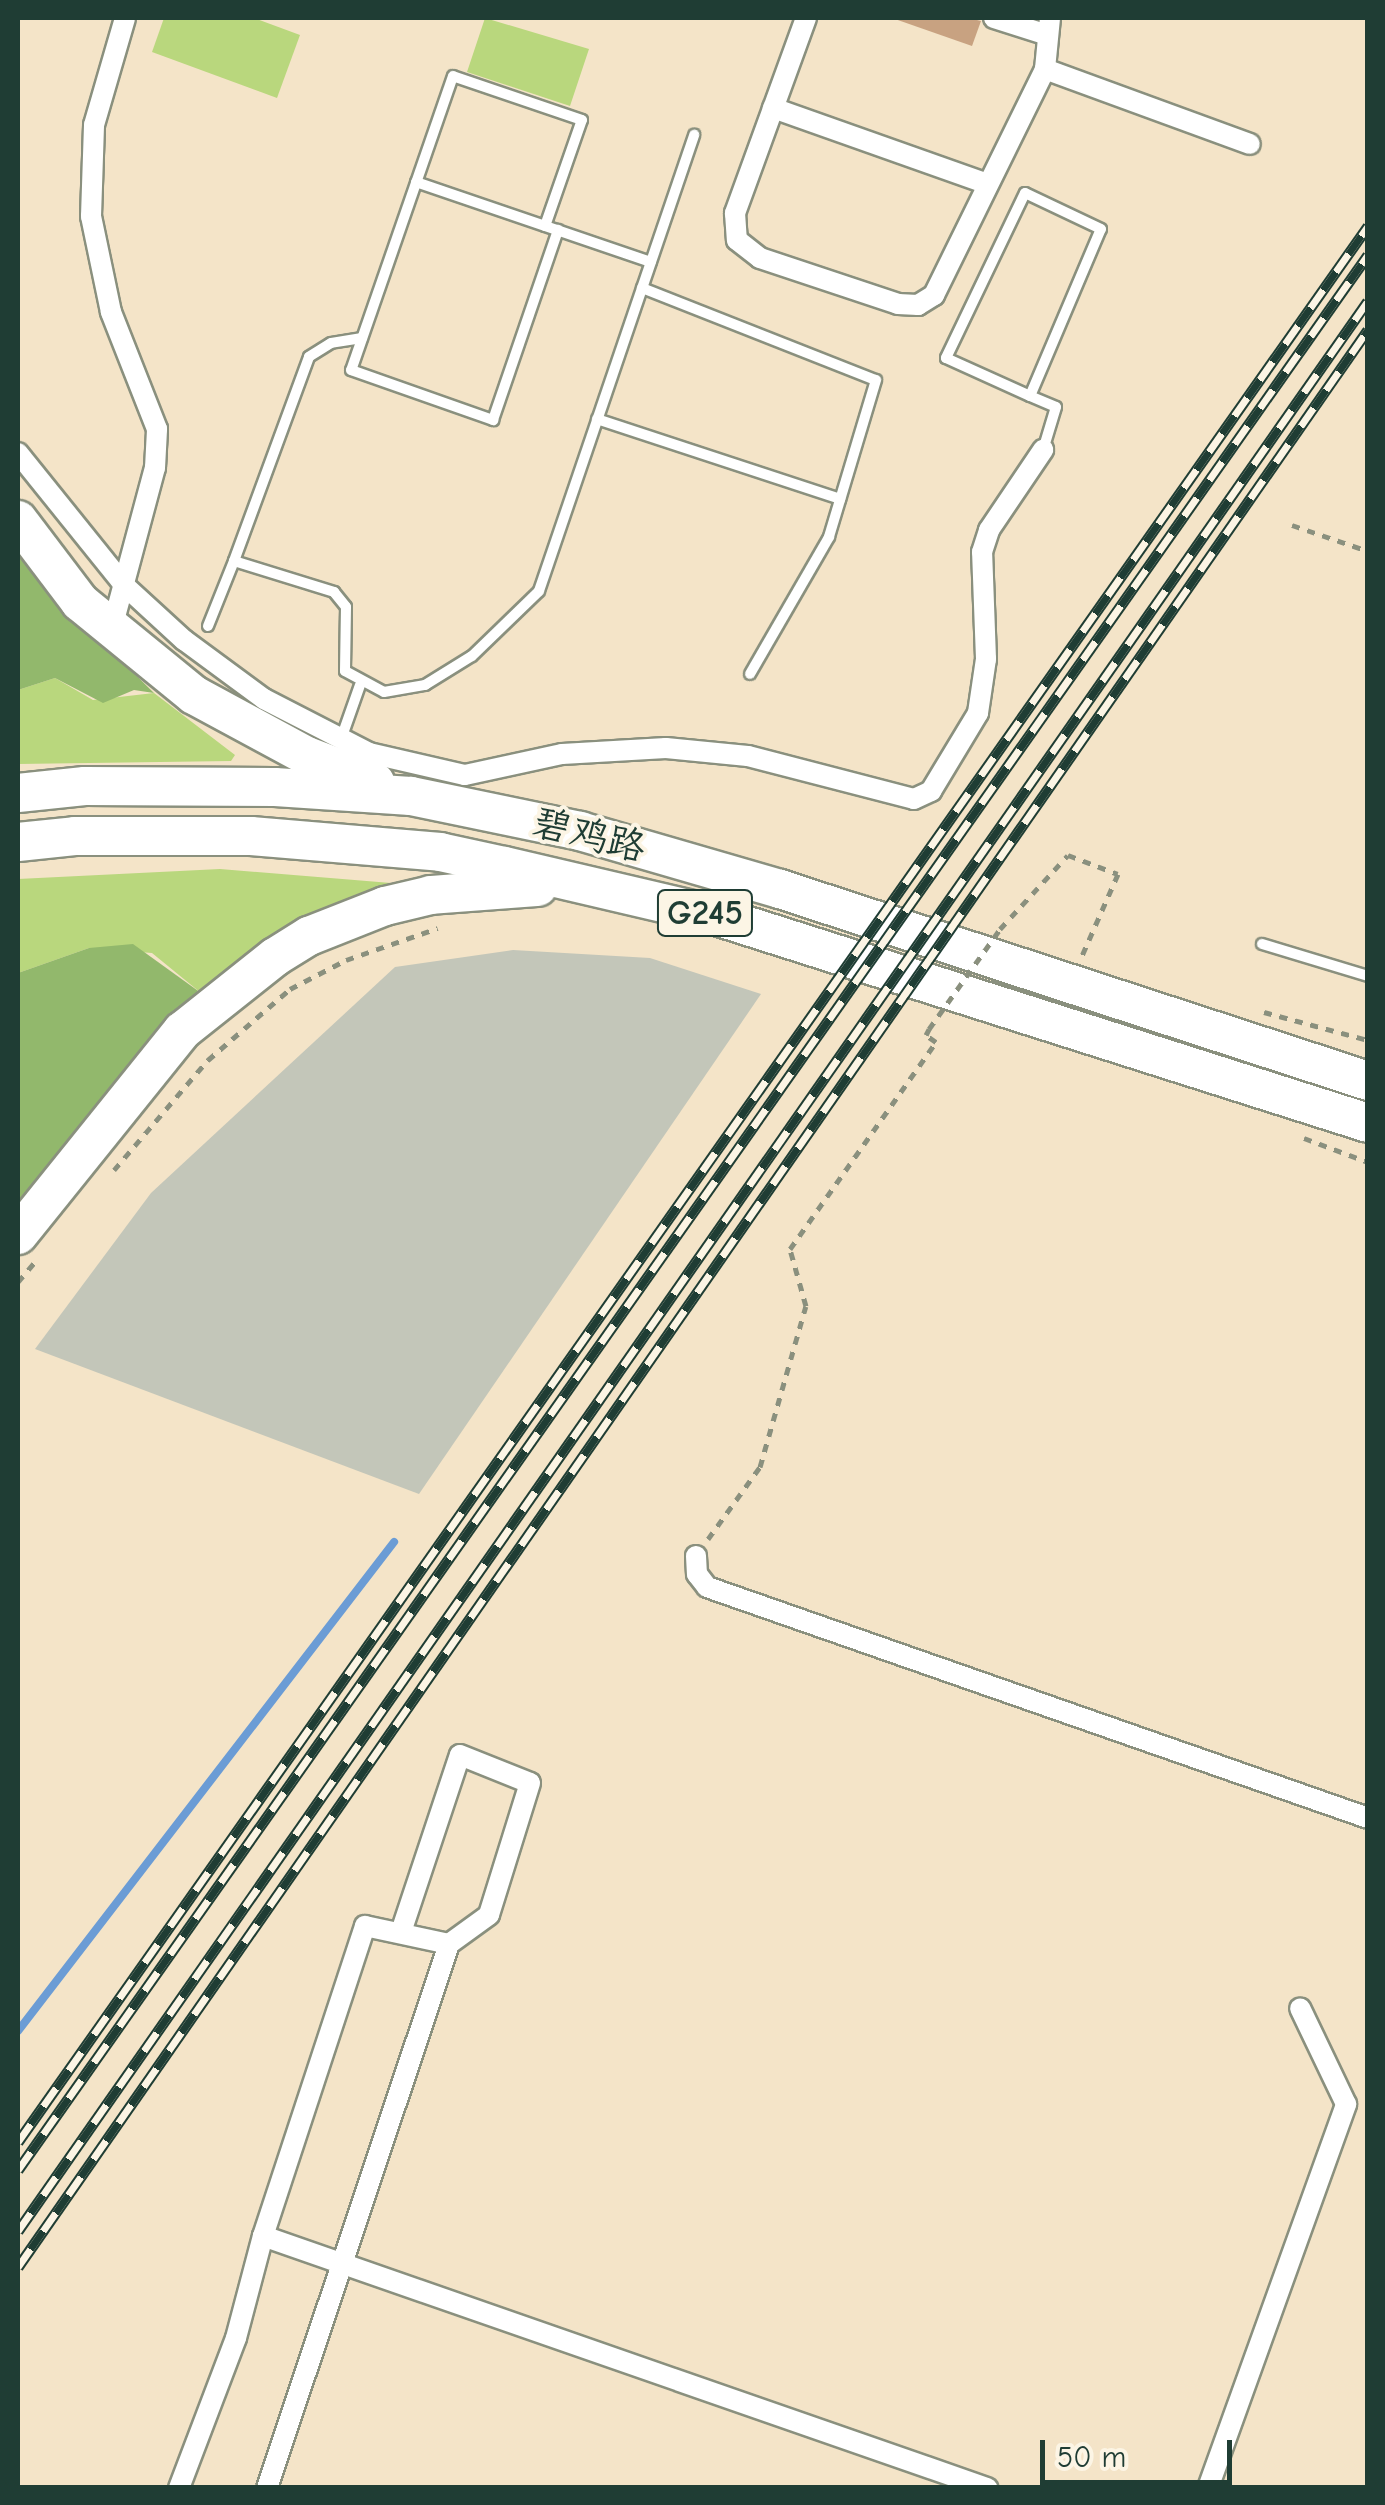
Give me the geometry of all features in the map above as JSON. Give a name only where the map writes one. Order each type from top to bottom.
[{"type":"highway","points":[[24,530],[80,602],[194,695],[307,756],[410,796]]},
{"type":"highway","name":"碧鸡路","points":[[18,794],[85,786],[276,786],[410,796],[580,831],[780,888],[1368,1081]]},
{"type":"highway","name":"碧鸡路","points":[[18,842],[95,836],[347,843],[440,852],[728,920],[1368,1122]]},
{"type":"highway","points":[[30,1244],[46,1200],[182,1031],[309,936],[431,895],[600,887]]},
{"type":"street","points":[[112,628],[155,468],[157,429],[102,279],[90,170],[94,124],[125,18]]},
{"type":"street","points":[[806,18],[734,227],[737,240],[760,258],[918,305],[934,295],[985,183],[1046,70],[1047,26],[994,18]]},
{"type":"street","points":[[1046,70],[1250,144]]},
{"type":"street","points":[[773,108],[985,183]]},
{"type":"street","points":[[18,453],[125,586],[229,676],[341,740],[417,768],[465,774],[562,754],[666,748],[748,756],[914,799],[926,795],[968,736],[986,687],[980,577],[989,530],[1043,450]]},
{"type":"street","points":[[696,1556],[697,1574],[707,1587],[1368,1818]]},
{"type":"street","points":[[268,2488],[449,1944],[489,1916],[530,1784],[460,1755],[402,1929]]},
{"type":"street","points":[[179,2488],[236,2338],[262,2236],[365,1926],[402,1929],[449,1944]]},
{"type":"street","points":[[1208,2488],[1346,2104],[1300,2008]]},
{"type":"street","points":[[262,2236],[987,2488]]},
{"type":"lane","points":[[545,226],[582,120],[453,76],[351,370],[492,420],[558,230]]},
{"type":"lane","points":[[234,561],[334,592],[346,607],[346,671],[360,684],[384,692],[425,685],[522,613],[539,591],[694,136]]},
{"type":"lane","points":[[416,182],[651,262]]},
{"type":"lane","points":[[1030,396],[1101,229],[1025,193],[946,358],[1030,396],[1056,407],[1043,450]]},
{"type":"lane","points":[[642,288],[876,380],[829,538],[750,674]]},
{"type":"lane","points":[[208,626],[309,357],[330,343],[362,338]]},
{"type":"lane","points":[[597,419],[840,499]]},
{"type":"lane","points":[[341,740],[360,684]]},
{"type":"lane","points":[[1262,944],[1368,976]]},
{"type":"path","points":[[1292,525],[1368,551]]},
{"type":"path","points":[[696,1556],[760,1467],[806,1306],[790,1249],[936,1042],[926,1035],[929,1028],[1000,929],[1068,855],[1118,874],[1080,960]]},
{"type":"path","points":[[106,1178],[208,1060],[290,988],[391,942],[448,926]]},
{"type":"path","points":[[18,1282],[30,1244]]},
{"type":"shaded area","points":[[513,950],[650,958],[761,994],[419,1494],[35,1349],[151,1193],[395,967]]},
{"type":"green space","points":[[164,18],[254,18],[300,35],[277,98],[152,52]]},
{"type":"green space","points":[[485,18],[589,49],[570,106],[467,72]]},
{"type":"green space","points":[[18,532],[97,637],[154,693],[134,690],[103,703],[55,678],[18,690]]},
{"type":"green space","points":[[55,678],[93,700],[154,693],[235,755],[231,761],[18,764],[18,690]]},
{"type":"green space","points":[[220,869],[391,883],[288,927],[201,993],[152,953],[89,948],[18,973],[18,879]]},
{"type":"green space","points":[[133,944],[201,993],[18,1215],[18,973],[89,948]]},
{"type":"building","points":[[892,18],[969,18],[981,21],[972,46]]},
{"type":"waterway","points":[[18,2031],[394,1542]]},
{"type":"railway","points":[[18,2142],[1368,226]]},
{"type":"railway","points":[[18,2170],[1368,255]]},
{"type":"railway","points":[[18,2231],[1368,301]]},
{"type":"railway","points":[[18,2267],[1368,330]]}]
